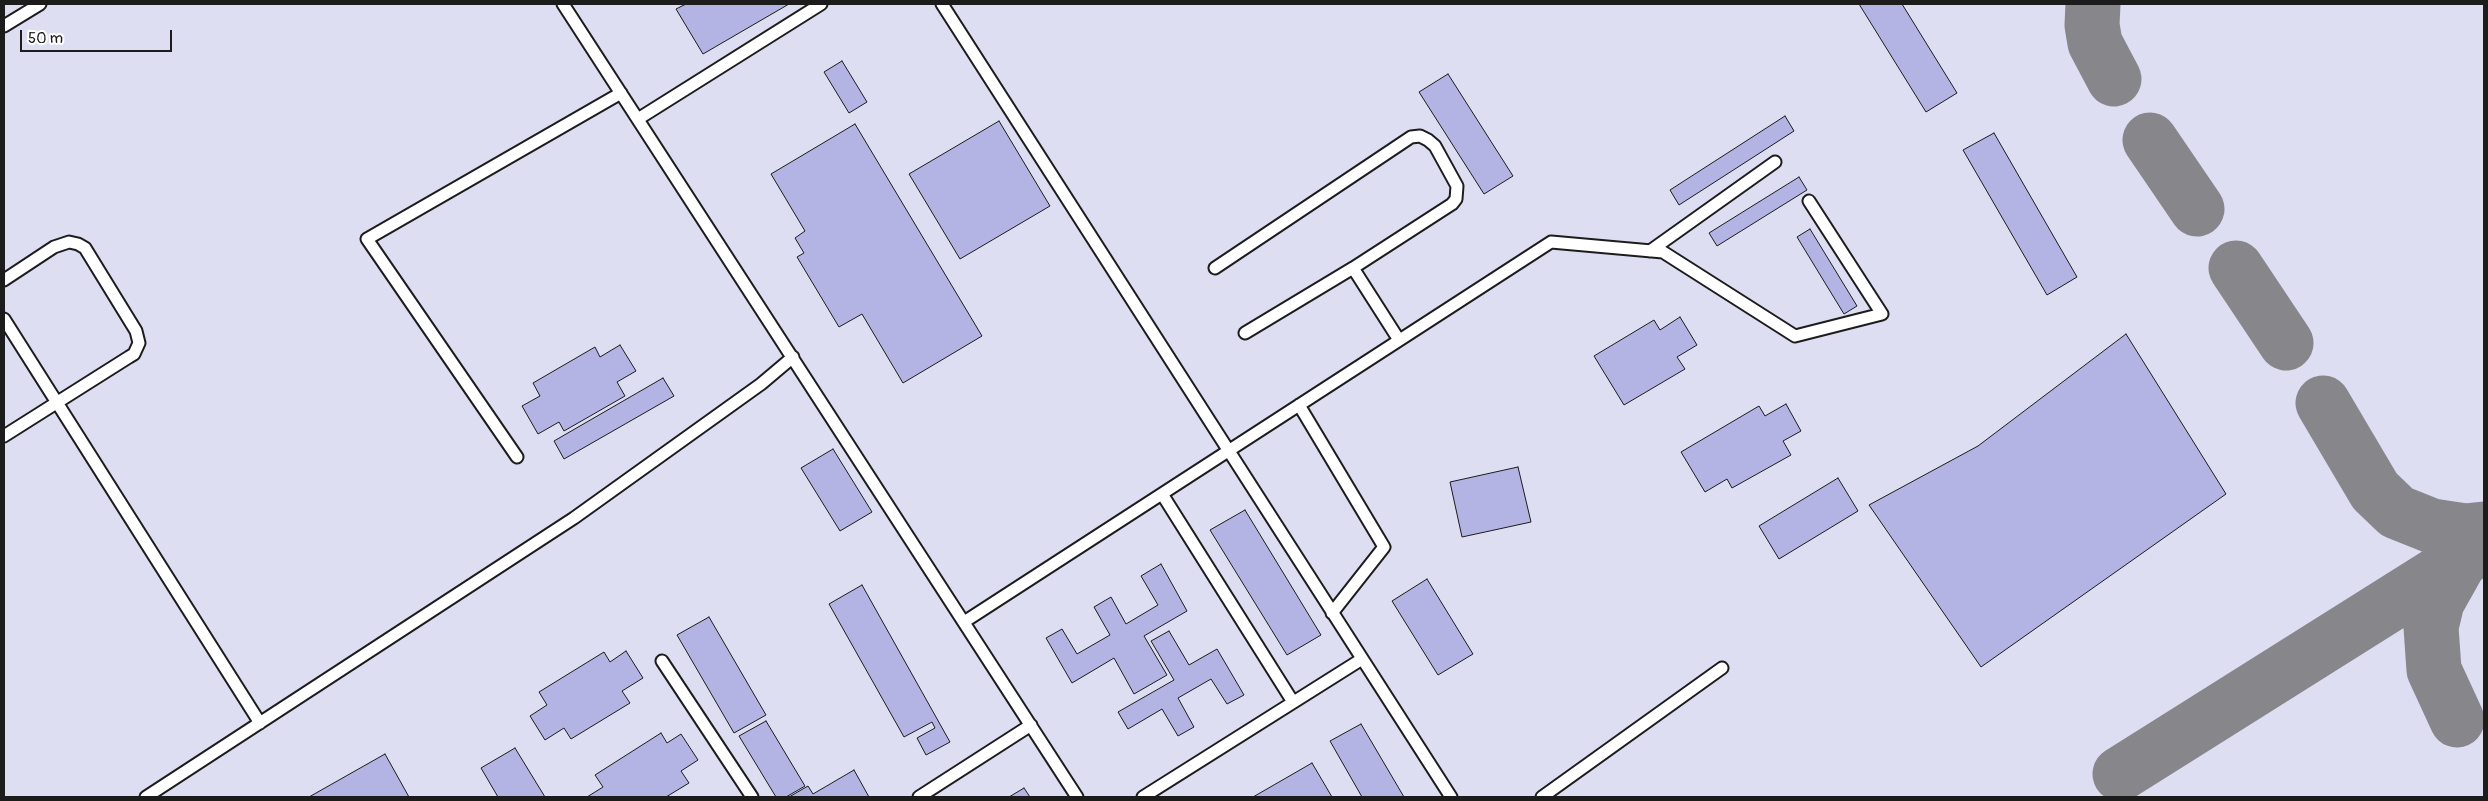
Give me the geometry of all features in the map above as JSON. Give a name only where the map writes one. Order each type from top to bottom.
[{"type":"lane","points":[[4,26],[40,4]]},
{"type":"lane","points":[[563,4],[1077,797]]},
{"type":"lane","points":[[638,119],[821,4]]},
{"type":"lane","points":[[942,4],[1451,797]]},
{"type":"lane","points":[[517,457],[367,239],[621,93]]},
{"type":"lane","points":[[1215,268],[1411,137],[1420,136],[1435,146],[1457,186],[1456,199],[1452,204],[1353,268],[1245,333]]},
{"type":"lane","points":[[1650,250],[1775,162]]},
{"type":"lane","points":[[964,622],[1551,242],[1663,252],[1795,336],[1882,314],[1809,201]]},
{"type":"lane","points":[[4,280],[54,247],[70,242],[78,244],[85,248],[136,331],[139,343],[134,354],[4,436]]},
{"type":"lane","points":[[1353,268],[1399,340]]},
{"type":"lane","points":[[4,319],[260,722]]},
{"type":"lane","points":[[146,797],[574,518],[761,384],[793,357]]},
{"type":"lane","points":[[1299,405],[1384,548],[1332,612]]},
{"type":"lane","points":[[1162,494],[1293,702]]},
{"type":"lane","points":[[1142,797],[1362,659]]},
{"type":"lane","points":[[662,661],[752,797]]},
{"type":"lane","points":[[1542,797],[1722,668]]},
{"type":"lane","points":[[919,797],[1030,725]]},
{"type":"shaded area","points":[[4,4],[2484,4],[2484,797],[4,797]]},
{"type":"building","points":[[686,4],[789,4],[703,54],[676,9]]},
{"type":"building","points":[[1859,4],[1902,4],[1957,93],[1926,112]]},
{"type":"building","points":[[842,61],[867,102],[849,113],[824,72]]},
{"type":"building","points":[[1448,74],[1513,176],[1484,194],[1419,92]]},
{"type":"building","points":[[1785,116],[1794,131],[1679,205],[1670,190]]},
{"type":"building","points":[[999,121],[1050,206],[960,259],[909,174]]},
{"type":"building","points":[[855,124],[982,336],[903,383],[862,314],[839,327],[797,257],[804,253],[795,238],[805,231],[771,174]]},
{"type":"building","points":[[1994,133],[2077,277],[2047,295],[1963,150]]},
{"type":"building","points":[[1799,177],[1807,190],[1717,246],[1709,233]]},
{"type":"building","points":[[1810,229],[1857,306],[1844,314],[1797,237]]},
{"type":"building","points":[[1680,317],[1697,345],[1677,357],[1685,369],[1624,405],[1594,356],[1654,320],[1660,330]]},
{"type":"building","points":[[2126,334],[2226,494],[1981,667],[1869,505],[1978,446]]},
{"type":"building","points":[[620,345],[636,371],[617,382],[625,396],[564,431],[559,422],[538,434],[522,406],[540,396],[533,383],[595,347],[600,357]]},
{"type":"building","points":[[663,378],[674,396],[564,459],[554,441]]},
{"type":"building","points":[[1786,404],[1801,431],[1783,441],[1791,455],[1732,488],[1727,479],[1705,492],[1681,452],[1759,406],[1765,416]]},
{"type":"building","points":[[833,449],[872,512],[840,531],[801,468]]},
{"type":"building","points":[[1518,467],[1531,522],[1462,537],[1450,482]]},
{"type":"building","points":[[1838,478],[1858,511],[1779,559],[1759,526]]},
{"type":"building","points":[[1245,510],[1321,635],[1287,655],[1210,530]]},
{"type":"building","points":[[1161,564],[1187,611],[1144,636],[1167,675],[1134,694],[1114,658],[1072,683],[1046,638],[1062,629],[1077,654],[1110,635],[1094,607],[1111,597],[1126,624],[1158,605],[1141,576]]},
{"type":"building","points":[[1427,579],[1473,654],[1438,675],[1392,601]]},
{"type":"building","points":[[862,585],[950,742],[926,755],[917,738],[935,728],[932,722],[904,737],[829,604]]},
{"type":"building","points":[[709,617],[766,715],[734,733],[677,635]]},
{"type":"building","points":[[1169,631],[1189,665],[1217,649],[1244,695],[1227,704],[1211,679],[1178,698],[1194,727],[1178,736],[1162,709],[1128,729],[1118,712],[1174,680],[1151,641]]},
{"type":"building","points":[[626,651],[643,678],[622,691],[630,703],[571,739],[564,728],[545,740],[530,716],[547,705],[539,692],[604,652],[610,662]]},
{"type":"building","points":[[766,721],[805,786],[786,797],[776,797],[739,736]]},
{"type":"building","points":[[1361,724],[1404,797],[1362,797],[1330,741]]},
{"type":"building","points":[[661,733],[667,743],[681,734],[698,760],[681,771],[689,783],[666,797],[587,797],[603,787],[595,775]]},
{"type":"building","points":[[515,748],[545,797],[498,797],[481,768]]},
{"type":"building","points":[[385,754],[409,797],[309,797]]},
{"type":"building","points":[[1312,763],[1332,797],[1253,797]]},
{"type":"building","points":[[854,770],[869,797],[789,797],[808,786],[813,794]]},
{"type":"building","points":[[1024,788],[1030,797],[1009,797]]},
{"type":"taxiway","points":[[2093,4],[2092,25],[2095,43],[2114,79]]},
{"type":"taxiway","points":[[2150,140],[2197,209]]},
{"type":"taxiway","points":[[2236,268],[2286,343]]},
{"type":"taxiway","points":[[2323,403],[2375,491],[2397,512],[2432,526],[2465,531],[2484,529]]},
{"type":"taxiway","points":[[2120,774],[2484,545]]},
{"type":"taxiway","points":[[2457,720],[2434,670],[2431,627],[2437,602],[2460,561],[2465,558]]}]
